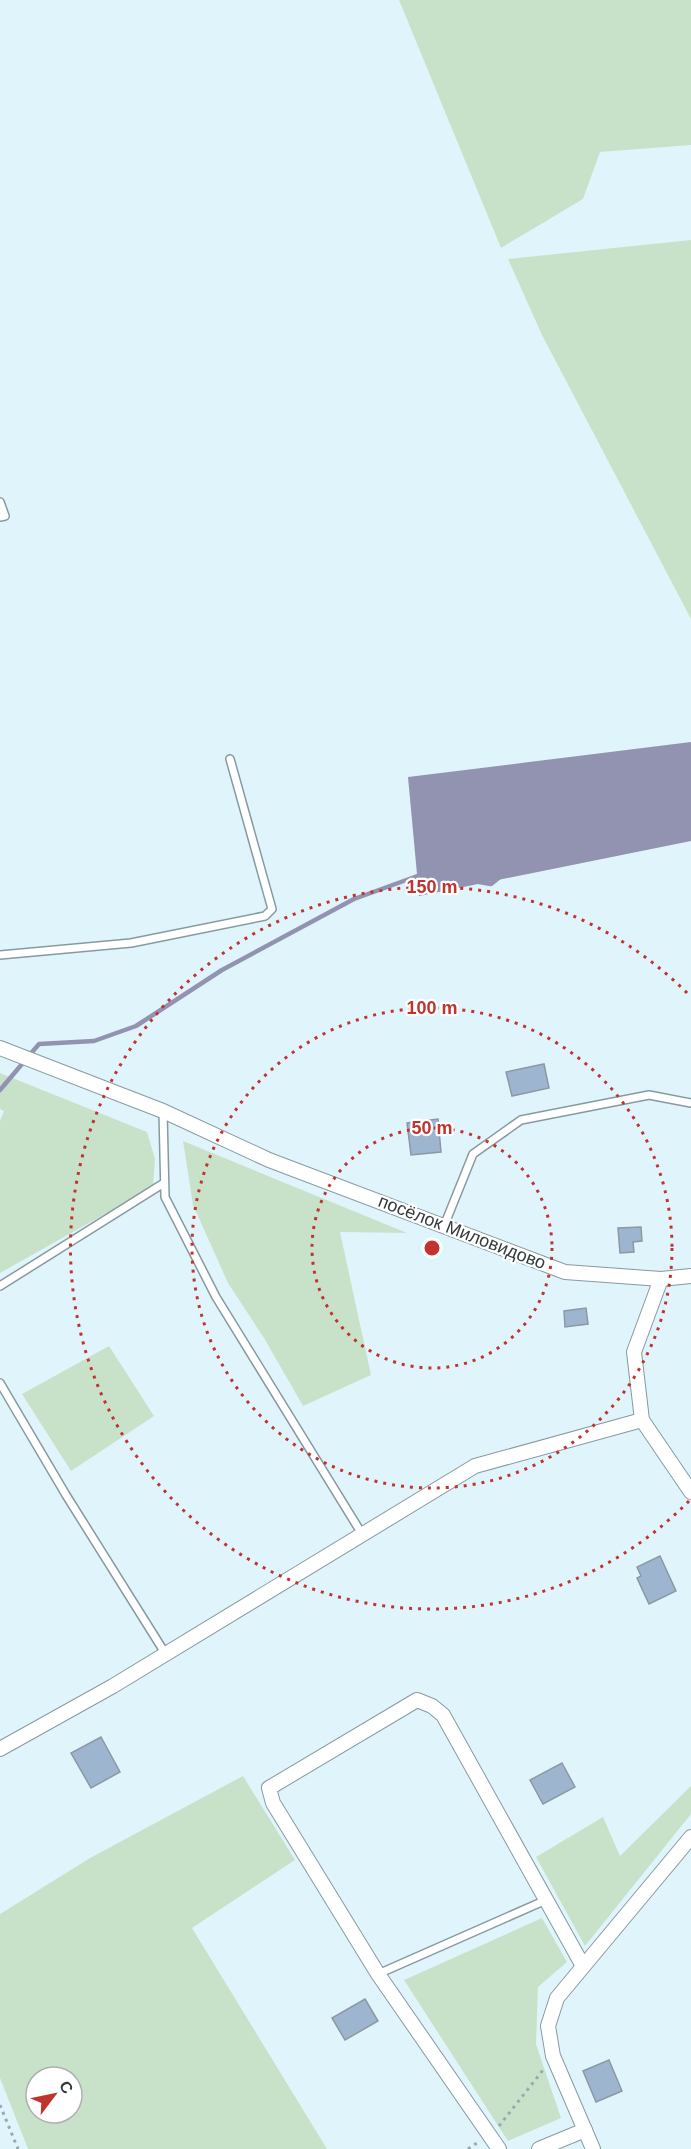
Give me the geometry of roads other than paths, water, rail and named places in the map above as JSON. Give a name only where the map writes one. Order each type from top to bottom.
[{"type":"street","name":"посёлок Миловидово","points":[[0,1048],[163,1111],[269,1160],[566,1272],[661,1279],[691,1276]]},
{"type":"street","points":[[661,1279],[634,1352],[642,1420],[691,1492]]},
{"type":"street","points":[[0,1749],[113,1686],[475,1466],[642,1420]]},
{"type":"street","points":[[499,2149],[378,1974],[273,1803],[269,1788],[417,1700],[432,1706],[443,1715],[583,1966]]},
{"type":"street","points":[[593,2149],[553,2056],[548,2026],[557,1998],[691,1837]]},
{"type":"street","points":[[539,2149],[585,2130]]},
{"type":"lane","points":[[0,502],[5,516],[0,518]]},
{"type":"lane","points":[[0,954],[131,943],[265,916],[272,909],[230,759]]},
{"type":"lane","points":[[444,1226],[473,1154],[521,1120],[649,1095],[691,1103]]},
{"type":"lane","points":[[163,1111],[165,1197],[216,1297],[362,1534]]},
{"type":"lane","points":[[0,1286],[164,1183]]},
{"type":"lane","points":[[0,1383],[66,1495],[165,1653]]},
{"type":"lane","points":[[378,1974],[546,1900]]},
{"type":"water","points":[[691,742],[691,841],[419,896],[408,777]]},
{"type":"waterway","points":[[0,1090],[39,1044],[94,1041],[136,1026],[222,970],[354,899],[423,874]]},
{"type":"waterway","points":[[479,882],[491,884],[501,876]]}]
